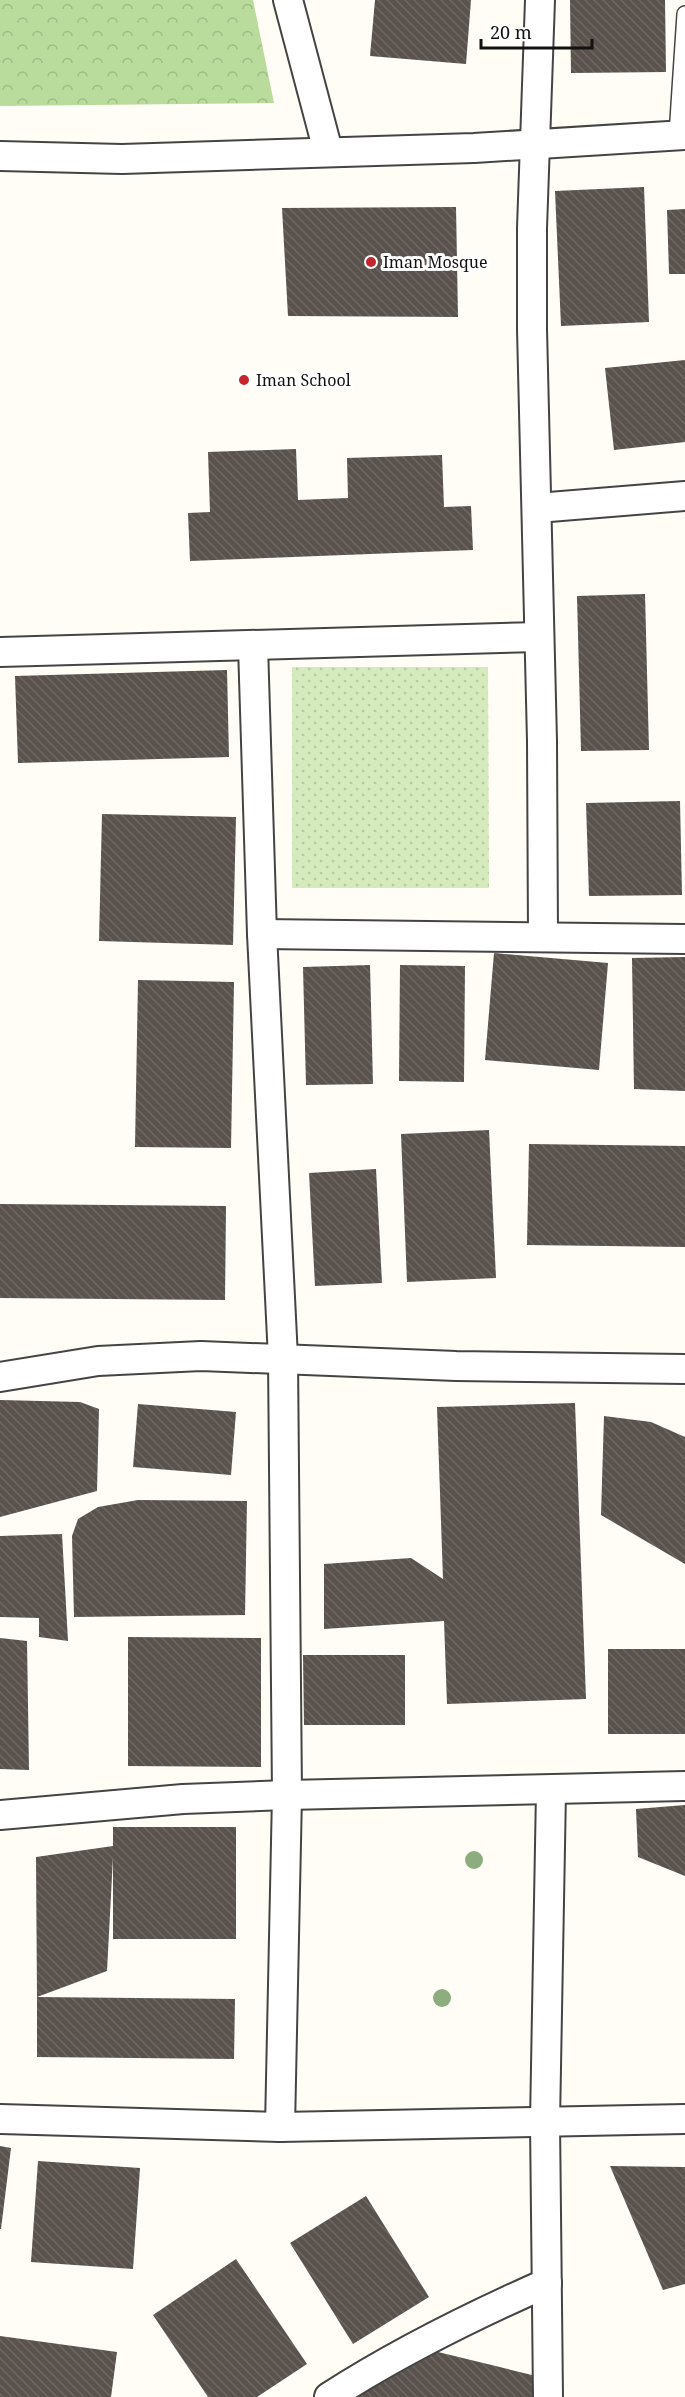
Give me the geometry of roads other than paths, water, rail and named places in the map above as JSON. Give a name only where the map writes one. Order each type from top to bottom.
[{"type":"street","points":[[288,0],[328,151]]},
{"type":"street","points":[[540,0],[534,144],[532,318],[543,936]]},
{"type":"street","points":[[0,156],[122,159],[474,148],[681,135]]},
{"type":"street","points":[[537,508],[685,496]]},
{"type":"street","points":[[0,652],[539,637]]},
{"type":"street","points":[[253,646],[262,934],[283,1358],[287,1794],[280,2127]]},
{"type":"street","points":[[262,934],[362,937],[543,936],[685,939]]},
{"type":"street","points":[[0,1377],[98,1360],[201,1356],[456,1366],[685,1369]]},
{"type":"street","points":[[0,1815],[183,1799],[287,1794],[550,1791],[685,1786]]},
{"type":"street","points":[[548,2397],[545,2122],[550,1791]]},
{"type":"street","points":[[0,2119],[280,2127],[685,2119]]},
{"type":"street","points":[[329,2397],[376,2367],[444,2330],[547,2283]]},
{"type":"lane","points":[[681,135],[685,14]]},
{"type":"place","name":"Iman Mosque","points":[[371,262]]},
{"type":"place","name":"Iman School","points":[[244,380]]}]
